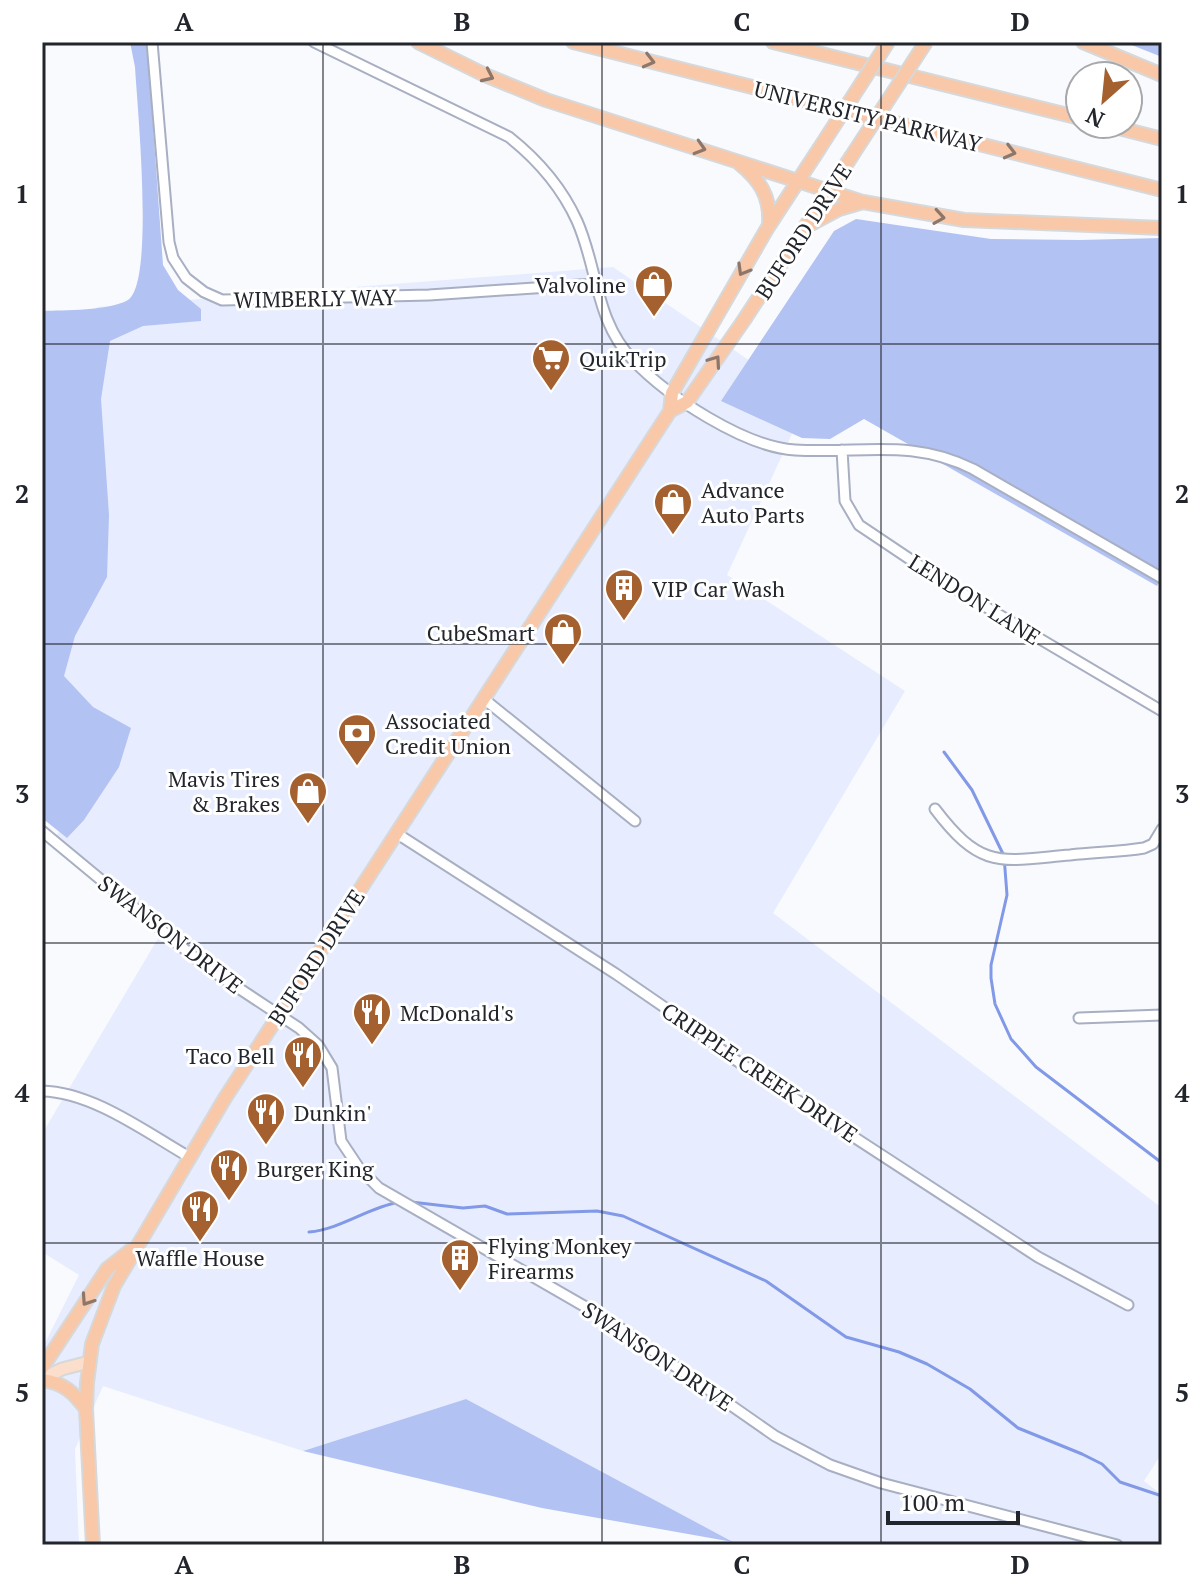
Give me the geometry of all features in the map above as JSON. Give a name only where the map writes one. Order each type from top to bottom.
[{"type":"highway","points":[[418,42],[526,92],[863,202],[964,220],[1162,228]]},
{"type":"highway","name":"UNIVERSITY PARKWAY","points":[[573,42],[1162,190]]},
{"type":"highway","points":[[773,42],[1064,114]]},
{"type":"highway","name":"BUFORD DRIVE","points":[[93,1545],[86,1409],[89,1362],[103,1313],[139,1243],[225,1098],[670,411],[672,393],[768,227],[888,42]]},
{"type":"highway","name":"BUFORD DRIVE","points":[[670,411],[687,402],[807,227],[926,42]]},
{"type":"highway","points":[[1083,42],[1162,75]]},
{"type":"highway","points":[[733,159],[757,180],[765,193],[769,208],[768,227]]},
{"type":"highway","points":[[807,227],[839,209],[863,202]]},
{"type":"highway","points":[[42,1368],[107,1269],[139,1243]]},
{"type":"highway","points":[[42,1380],[67,1387],[86,1409]]},
{"type":"main road","points":[[42,1380],[62,1369],[89,1362]]},
{"type":"street","name":"WIMBERLY WAY","points":[[152,42],[169,242],[179,268],[204,292],[222,300],[324,300],[594,284]]},
{"type":"street","points":[[314,42],[509,137],[519,146],[562,193],[578,223],[605,318],[621,345],[640,368],[672,393],[743,436],[767,446],[794,450],[920,450],[959,462],[1162,578]]},
{"type":"street","name":"LENDON LANE","points":[[842,450],[845,501],[859,525],[947,584],[1162,711]]},
{"type":"street","points":[[484,699],[635,821]]},
{"type":"street","points":[[935,809],[955,835],[977,851],[1005,861],[1144,848],[1153,844],[1162,829]]},
{"type":"street","name":"SWANSON DRIVE","points":[[42,831],[205,966],[279,1014],[318,1045],[332,1068],[341,1141],[359,1168],[379,1188],[610,1321],[775,1436],[830,1465],[881,1483],[1117,1545]]},
{"type":"street","name":"CRIPPLE CREEK DRIVE","points":[[396,833],[616,974],[731,1057],[1014,1241],[1128,1305]]},
{"type":"street","points":[[1079,1018],[1162,1015]]},
{"type":"street","points":[[42,1091],[72,1094],[191,1158]]},
{"type":"shaded area","points":[[130,42],[147,42],[163,265],[178,290],[201,309],[201,321],[143,326],[110,341],[101,399],[109,515],[107,577],[75,636],[64,676],[93,707],[131,728],[119,767],[84,820],[67,838],[42,818],[42,311],[120,304],[128,300],[136,287],[143,228],[141,152],[135,67]]},
{"type":"shaded area","points":[[1124,42],[1162,42],[1162,57]]},
{"type":"shaded area","points":[[856,219],[991,239],[1162,238],[1162,577],[1157,586],[864,419],[830,439],[802,438],[721,401],[834,231]]},
{"type":"shaded area","points":[[613,267],[810,402],[803,410],[727,575],[905,691],[773,913],[1162,1208],[1162,1453],[1144,1481],[1162,1495],[1162,1545],[743,1545],[466,1399],[303,1451],[103,1386],[75,1449],[79,1545],[42,1545],[42,1349],[79,1275],[42,1252],[42,1134],[160,935],[52,842],[119,745],[42,687],[97,307]]},
{"type":"shaded area","points":[[466,1399],[733,1542],[542,1508],[303,1451]]},
{"type":"waterway","points":[[1155,231],[1162,237]]},
{"type":"waterway","points":[[944,752],[972,790],[1004,856],[1007,895],[991,965],[991,978],[995,1004],[1011,1039],[1036,1067],[1162,1163]]},
{"type":"waterway","points":[[309,1232],[332,1227],[399,1202]]},
{"type":"waterway","points":[[411,1202],[463,1208],[485,1206],[507,1214],[597,1211],[623,1216],[766,1281],[846,1337],[899,1352],[927,1364],[970,1389],[1018,1428],[1102,1464],[1120,1482],[1162,1496]]},
{"type":"place","name":"Valvoline","points":[[654,318]]},
{"type":"place","name":"QuikTrip","points":[[551,392]]},
{"type":"place","name":"Advance Auto Parts","points":[[673,536]]},
{"type":"place","name":"VIP Car Wash","points":[[624,622]]},
{"type":"place","name":"CubeSmart","points":[[563,666]]},
{"type":"place","name":"Associated Credit Union","points":[[357,767]]},
{"type":"place","name":"Mavis Tires & Brakes","points":[[308,825]]},
{"type":"place","name":"McDonald's","points":[[372,1046]]},
{"type":"place","name":"Taco Bell","points":[[303,1089]]},
{"type":"place","name":"Dunkin'","points":[[266,1146]]},
{"type":"place","name":"Burger King","points":[[229,1202]]},
{"type":"place","name":"Waffle House","points":[[200,1243]]},
{"type":"place","name":"Flying Monkey Firearms","points":[[460,1292]]}]
